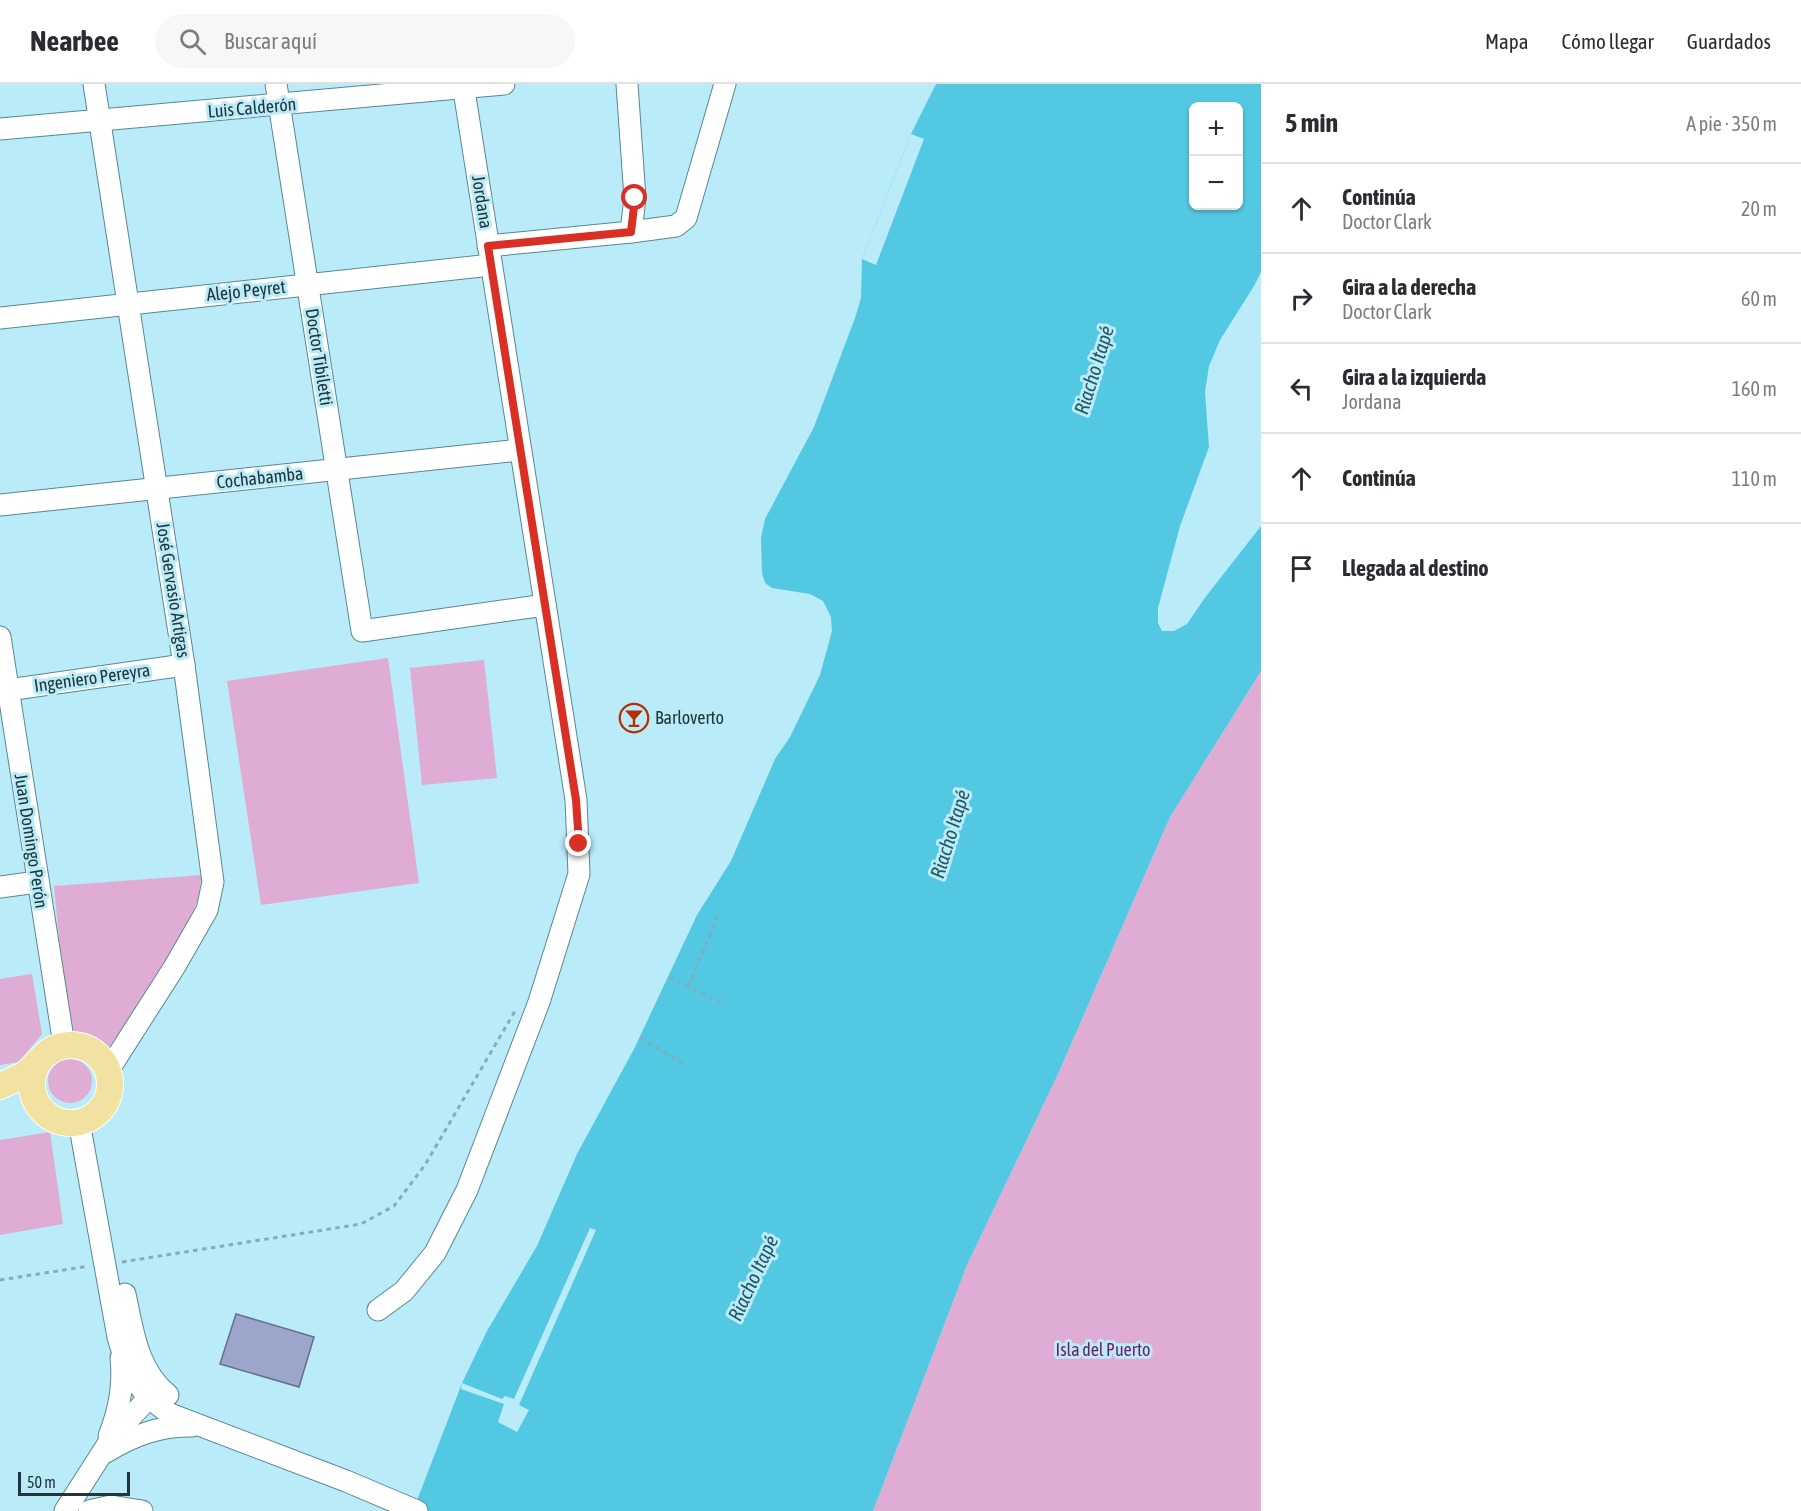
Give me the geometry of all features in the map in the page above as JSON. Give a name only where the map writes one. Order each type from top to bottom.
[{"type":"main road","points":[[0,1086],[26,1074],[37,1063],[53,1048],[75,1044],[96,1053],[108,1071],[110,1084],[108,1097],[102,1109],[86,1120],[67,1123],[55,1120],[44,1113],[36,1104],[32,1094],[31,1083],[37,1063]]},
{"type":"main road","points":[[0,1103],[19,1100],[36,1104]]},
{"type":"street","name":"José Gervasio Artigas","points":[[94,84],[184,665],[213,882],[207,910],[175,966],[108,1071]]},
{"type":"street","name":"Doctor Tibiletti","points":[[276,84],[362,631],[544,605]]},
{"type":"street","name":"Luis Calderón","points":[[0,129],[504,84]]},
{"type":"street","points":[[627,84],[635,198],[631,232]]},
{"type":"street","name":"Alejo Peyret","points":[[0,318],[308,285],[676,226],[686,218],[725,84]]},
{"type":"street","name":"Jordana","points":[[378,1310],[404,1291],[435,1252],[467,1190],[539,1002],[579,874],[576,800],[464,86]]},
{"type":"street","name":"Cochabamba","points":[[0,506],[520,450]]},
{"type":"street","name":"Juan Domingo Perón","points":[[0,638],[4,691],[64,1045]]},
{"type":"street","name":"Ingeniero Pereyra","points":[[4,691],[184,665]]},
{"type":"street","points":[[0,887],[37,882]]},
{"type":"street","points":[[86,1120],[112,1263],[122,1371],[116,1419],[103,1451]]},
{"type":"street","points":[[112,1263],[139,1356],[149,1375],[154,1393]]},
{"type":"street","points":[[118,1334],[124,1358],[133,1379],[154,1393],[170,1414],[417,1511]]},
{"type":"street","points":[[65,1511],[113,1436],[154,1393]]},
{"type":"street","points":[[103,1451],[157,1429],[177,1426],[206,1428]]},
{"type":"street","points":[[89,1511],[111,1506],[142,1511]]},
{"type":"path","points":[[688,987],[718,915]]},
{"type":"path","points":[[669,977],[724,1005]]},
{"type":"path","points":[[0,1280],[361,1224],[393,1206],[425,1165],[520,1003]]},
{"type":"path","points":[[640,1038],[686,1065]]},
{"type":"green space","points":[[388,658],[419,883],[261,905],[227,681]]},
{"type":"green space","points":[[484,660],[497,778],[422,785],[410,668]]},
{"type":"green space","name":"Isla del Puerto","points":[[1261,671],[1261,1511],[873,1511],[967,1265],[1058,1074],[1170,817]]},
{"type":"green space","points":[[202,875],[198,898],[186,932],[114,1044],[112,1043],[106,1051],[91,1038],[74,1033],[63,981],[54,886]]},
{"type":"green space","points":[[32,974],[42,1034],[19,1062],[0,1065],[0,979]]},
{"type":"green space","points":[[70,1059],[85,1066],[92,1081],[85,1096],[70,1103],[55,1096],[48,1081],[55,1066]]},
{"type":"green space","points":[[50,1132],[63,1224],[0,1235],[0,1140]]},
{"type":"water","name":"Riacho Itapé","points":[[936,84],[1261,84],[1261,272],[1220,340],[1209,366],[1205,392],[1209,447],[1180,526],[1158,608],[1158,623],[1162,631],[1174,631],[1187,624],[1261,526],[1261,671],[1170,817],[1058,1074],[967,1265],[873,1511],[413,1511],[462,1383],[487,1331],[537,1246],[577,1154],[634,1049],[697,915],[731,861],[775,759],[790,737],[820,675],[832,631],[831,617],[823,601],[810,594],[772,588],[765,583],[762,573],[761,538],[765,519],[814,427],[855,318],[861,298],[862,259],[911,134]]},
{"type":"pier","points":[[911,134],[924,139],[876,265],[862,259]]},
{"type":"pier","points":[[590,1228],[596,1230],[519,1405],[529,1410],[517,1432],[498,1422],[504,1404],[461,1389],[462,1383],[502,1399],[505,1396],[514,1399]]},
{"type":"building","points":[[236,1314],[314,1337],[299,1387],[220,1364]]},
{"type":"place","name":"Barloverto","points":[[634,718]]},
{"type":"route","points":[[579,844],[576,800],[488,246],[631,232],[635,198]]}]
